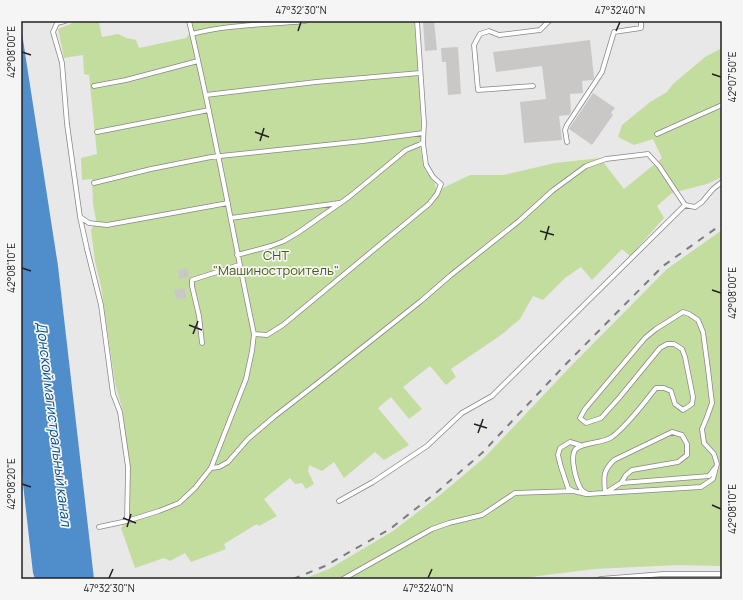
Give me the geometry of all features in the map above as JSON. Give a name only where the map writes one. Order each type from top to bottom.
[{"type":"lane","points":[[65,21],[57,23],[53,32],[62,63],[67,124],[80,217],[101,305],[112,394],[120,412],[128,467],[127,521]]},
{"type":"lane","points":[[100,527],[127,521],[180,503],[195,488],[211,468],[246,379],[252,351],[254,334],[239,266],[228,202],[206,95],[188,21]]},
{"type":"lane","points":[[192,34],[203,31],[249,25],[305,21]]},
{"type":"lane","points":[[254,334],[267,335],[283,325],[429,204],[438,194],[441,184],[433,177],[426,165],[423,143],[424,123],[417,21]]},
{"type":"lane","points":[[533,86],[478,90],[474,45],[480,34],[489,31],[499,35],[540,30],[549,21]]},
{"type":"lane","points":[[567,142],[565,130],[567,125],[602,72],[614,32],[641,28],[641,21]]},
{"type":"lane","points":[[94,86],[126,80],[198,61]]},
{"type":"lane","points":[[206,95],[316,82],[420,73]]},
{"type":"lane","points":[[657,134],[722,105]]},
{"type":"lane","points":[[97,132],[209,110]]},
{"type":"lane","points":[[94,183],[151,169],[211,157],[423,134]]},
{"type":"lane","points":[[237,255],[271,246],[284,241],[299,232],[349,197],[406,150],[423,143]]},
{"type":"lane","points":[[211,468],[219,467],[228,462],[248,439],[275,416],[421,301],[519,221],[552,191],[586,166],[606,159],[648,154],[659,166],[685,205],[695,207],[722,182]]},
{"type":"lane","points":[[80,217],[89,223],[107,225],[228,202]]},
{"type":"lane","points":[[231,218],[341,203]]},
{"type":"lane","points":[[339,501],[373,482],[427,446],[462,414],[492,396],[685,205]]},
{"type":"lane","points":[[202,343],[199,316],[192,280],[239,266]]},
{"type":"lane","points":[[343,579],[432,530],[449,523],[482,515],[515,493],[573,491],[588,494],[701,487],[713,479],[717,464],[714,454],[704,443],[702,429],[712,404],[703,332],[698,320],[683,312],[656,329],[645,338],[580,418],[586,423],[601,418],[660,348],[667,344],[674,344],[682,349],[693,398],[692,404],[683,410],[675,404],[671,391],[664,388],[656,388],[624,426],[611,438],[599,442],[580,445],[570,442],[560,448],[558,455],[560,467],[568,488],[573,491]]},
{"type":"lane","points":[[672,432],[682,435],[687,444],[687,455],[678,462],[632,470],[626,475],[621,483],[605,493],[604,474],[608,466],[614,460],[672,432]]},
{"type":"lane","points":[[580,445],[575,450],[573,459],[575,473],[581,490],[588,494]]},
{"type":"lane","points":[[621,483],[709,476],[717,464]]},
{"type":"lane","points":[[600,579],[663,574],[722,574]]},
{"type":"green space","name":"СНТ \"Машиностроитель\"","points":[[192,21],[414,21],[420,94],[420,147],[425,170],[435,183],[436,189],[443,188],[470,175],[504,175],[555,163],[600,158],[624,189],[662,158],[653,139],[634,145],[618,137],[622,125],[650,102],[667,92],[673,84],[705,57],[722,48],[722,177],[707,184],[672,193],[657,206],[664,218],[630,256],[622,249],[592,280],[581,267],[565,278],[543,300],[533,296],[520,319],[501,335],[451,369],[456,377],[446,385],[430,366],[403,387],[422,409],[409,419],[391,397],[378,408],[409,445],[384,460],[375,452],[344,478],[334,462],[322,471],[309,465],[308,471],[314,484],[306,489],[302,483],[295,484],[290,478],[264,499],[277,516],[259,526],[257,524],[224,544],[226,549],[191,562],[185,553],[170,561],[164,558],[135,568],[121,528],[129,517],[130,477],[123,411],[115,383],[101,286],[95,261],[91,230],[96,220],[93,204],[92,179],[82,180],[81,158],[97,154],[89,75],[84,74],[83,55],[64,58],[58,29],[73,23],[99,22],[102,37],[118,34],[126,38],[136,40],[139,48],[186,38],[193,29]]},
{"type":"green space","points":[[722,230],[722,566],[678,565],[594,569],[515,579],[303,579],[329,569],[393,531],[440,495],[485,457],[570,367],[667,269]]},
{"type":"water","name":"Донской магистральный канал","points":[[21,27],[58,266],[94,579],[35,579],[33,573],[21,466]]},
{"type":"building","points":[[423,21],[434,21],[437,50],[425,51]]},
{"type":"building","points":[[590,40],[594,77],[593,80],[582,81],[583,93],[570,94],[571,112],[569,115],[559,116],[562,140],[524,143],[520,102],[546,99],[542,66],[496,72],[493,52]]},
{"type":"building","points":[[458,47],[461,94],[448,95],[446,62],[442,62],[441,48]]},
{"type":"building","points":[[593,93],[615,108],[611,113],[613,115],[592,145],[569,129]]},
{"type":"building","points":[[188,268],[189,277],[179,279],[178,270]]},
{"type":"building","points":[[185,288],[186,298],[176,299],[174,290]]},
{"type":"railway","points":[[293,579],[325,566],[390,529],[437,492],[482,453],[565,365],[663,266],[722,224]]}]
